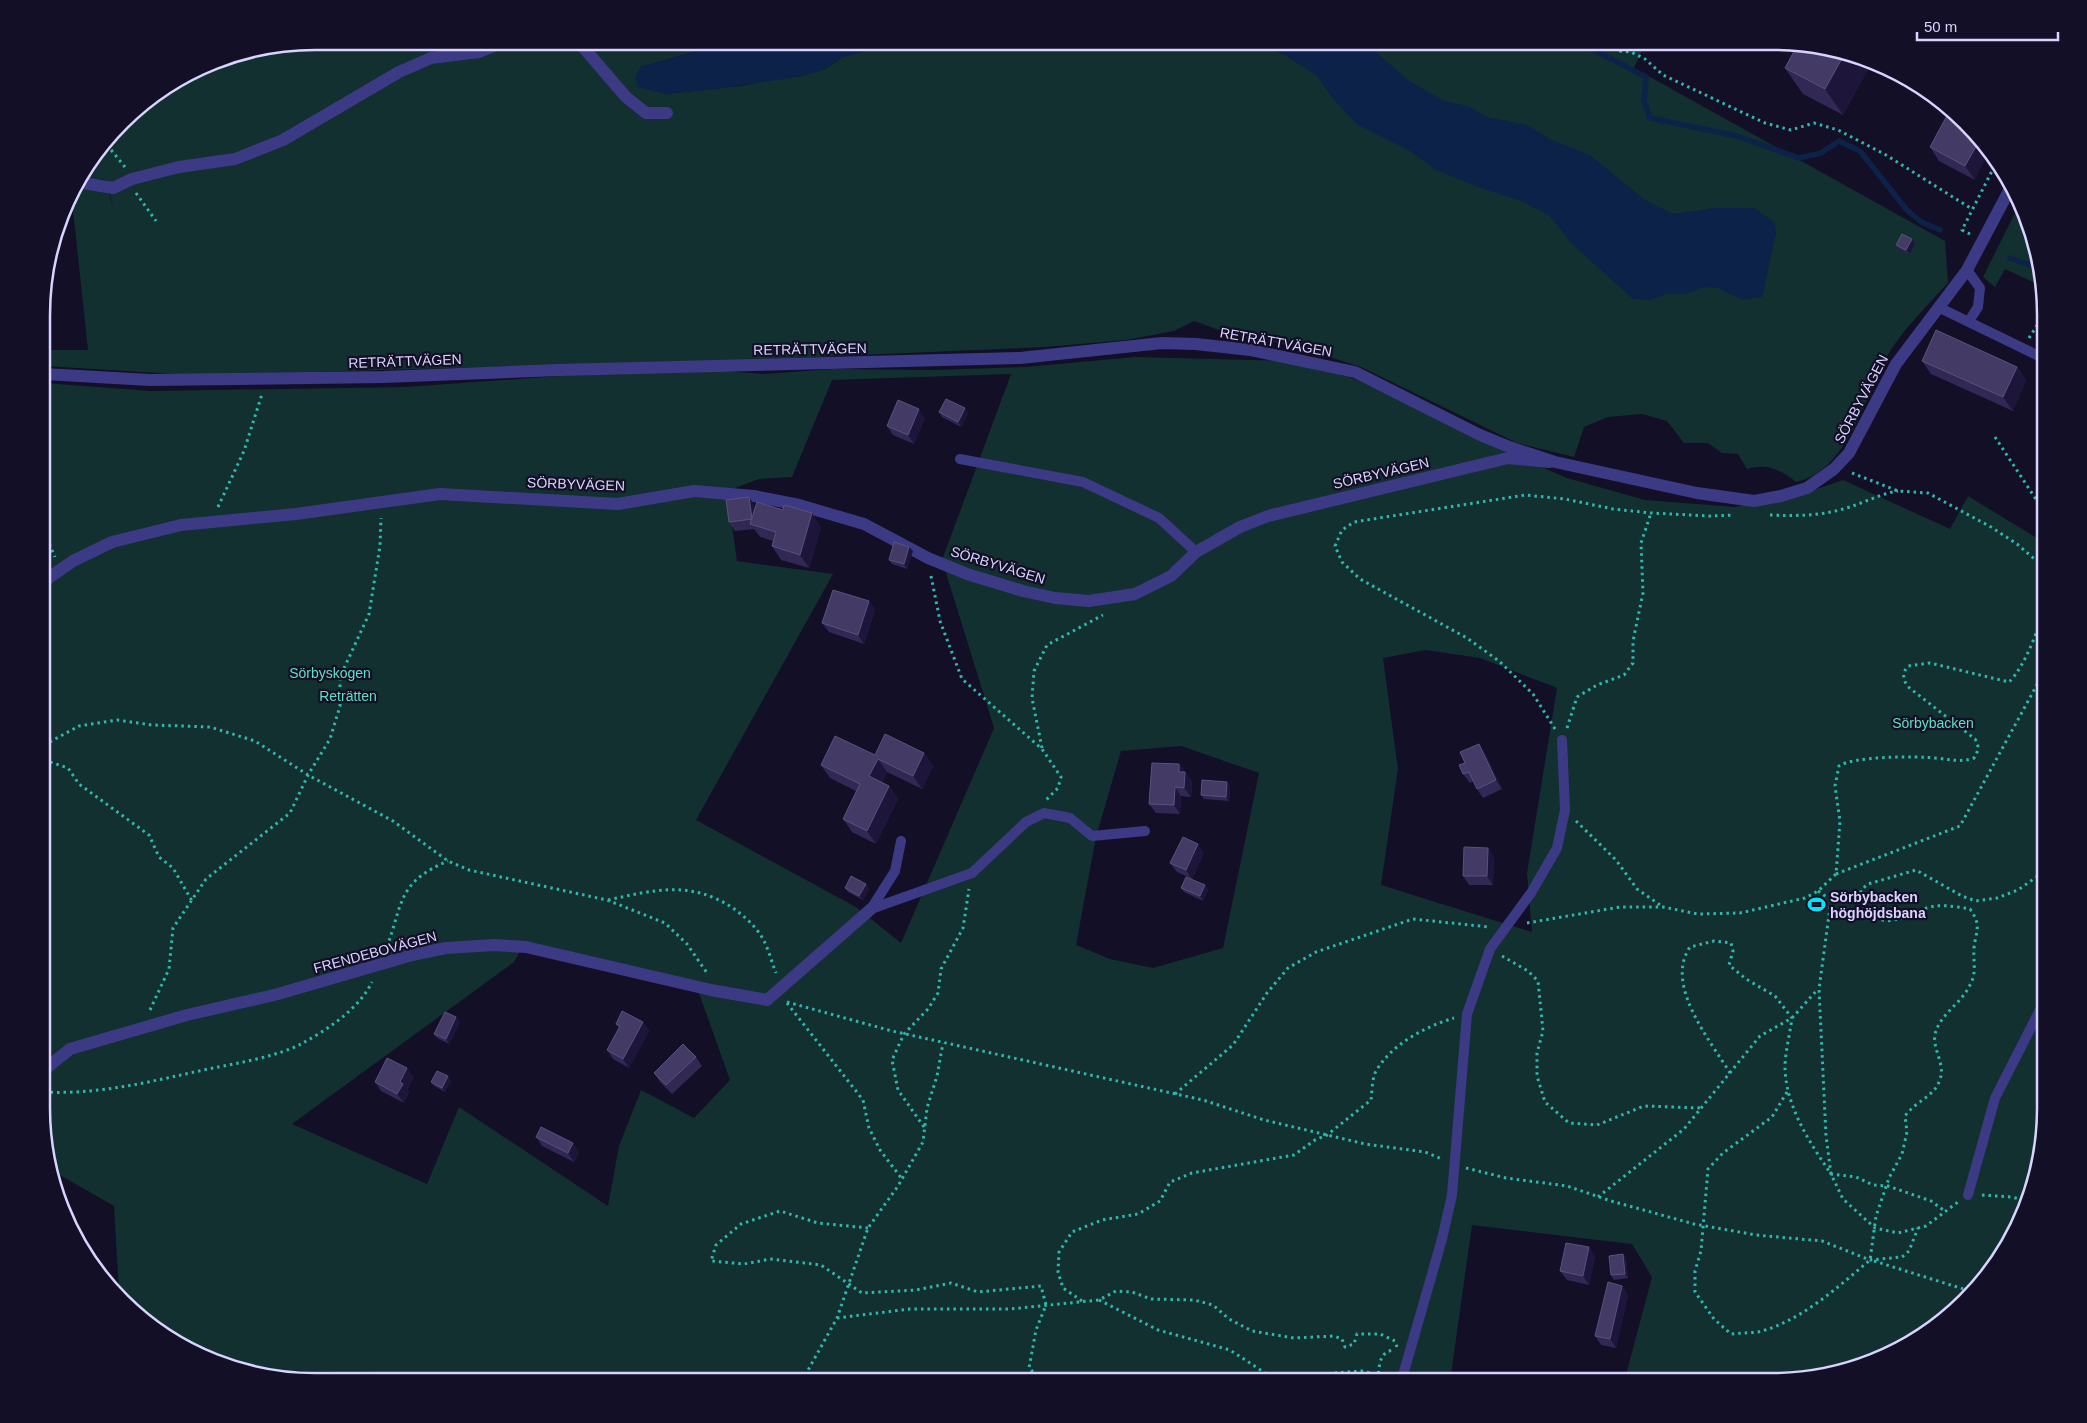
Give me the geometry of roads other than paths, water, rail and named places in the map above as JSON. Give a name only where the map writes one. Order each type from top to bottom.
[{"type":"street","points":[[84,183],[113,188],[132,179],[179,167],[235,159],[283,140],[399,72],[431,58],[484,50]]},
{"type":"street","points":[[587,50],[626,97],[646,113],[667,113]]},
{"type":"street","name":"SÖRBYVÄGEN","points":[[50,577],[74,560],[112,542],[181,525],[296,514],[440,494],[618,504],[694,491],[754,496],[799,505],[864,524],[928,558],[967,574],[1023,592],[1055,598],[1090,601],[1135,594],[1171,576],[1196,552],[1240,527],[1300,507],[1508,458],[1555,462],[1697,493],[1754,501],[1782,496],[1807,488],[1849,453],[1899,358],[1940,308],[1967,270],[2008,193]]},
{"type":"street","name":"RETRÄTTVÄGEN","points":[[50,374],[150,380],[266,379],[1020,358],[1162,343],[1196,344],[1250,350],[1355,372],[1480,435],[1555,462]]},
{"type":"street","name":"FRENDEBOVÄGEN","points":[[50,1065],[70,1049],[412,955],[446,948],[494,945],[526,947],[767,1000],[871,910]]},
{"type":"lane","points":[[1967,270],[1980,288],[1978,307],[1968,321]]},
{"type":"lane","points":[[1940,308],[2037,355]]},
{"type":"lane","points":[[960,459],[1083,482],[1159,518],[1196,552]]},
{"type":"lane","points":[[1404,1373],[1442,1239],[1452,1195],[1467,1014],[1490,949],[1531,893],[1557,848],[1564,810],[1562,740]]},
{"type":"lane","points":[[871,910],[972,873],[1026,822],[1044,813],[1070,818],[1092,836],[1145,831]]},
{"type":"lane","points":[[871,910],[895,871],[901,841]]},
{"type":"lane","points":[[1968,1195],[1995,1098],[2037,1016]]},
{"type":"water","points":[[700,50],[889,50],[864,51],[843,57],[825,69],[804,76],[716,89],[665,94],[638,87],[635,77],[641,67]]},
{"type":"water","points":[[1272,50],[1373,50],[1408,80],[1444,101],[1468,106],[1487,117],[1527,125],[1550,139],[1590,155],[1645,200],[1673,214],[1714,208],[1754,208],[1774,222],[1776,233],[1762,297],[1743,300],[1718,288],[1703,287],[1686,294],[1667,294],[1649,300],[1633,299],[1571,243],[1550,216],[1524,202],[1436,170],[1410,151],[1358,125],[1334,100],[1316,75],[1286,56]]},
{"type":"waterway","points":[[1594,50],[1646,77],[1644,101],[1650,118],[1737,136],[1799,158],[1821,153],[1839,141],[1860,151],[1906,209],[1921,222],[1940,230]]},
{"type":"waterway","points":[[2010,258],[2033,266]]},
{"type":"place","name":"Sörbybacken höghöjdsbana","points":[[1816,905]]},
{"type":"park label","name":"Sörbyskogen","points":[[330,673]]},
{"type":"park label","name":"Reträtten","points":[[348,696]]},
{"type":"park label","name":"Sörbybacken","points":[[1933,723]]}]
